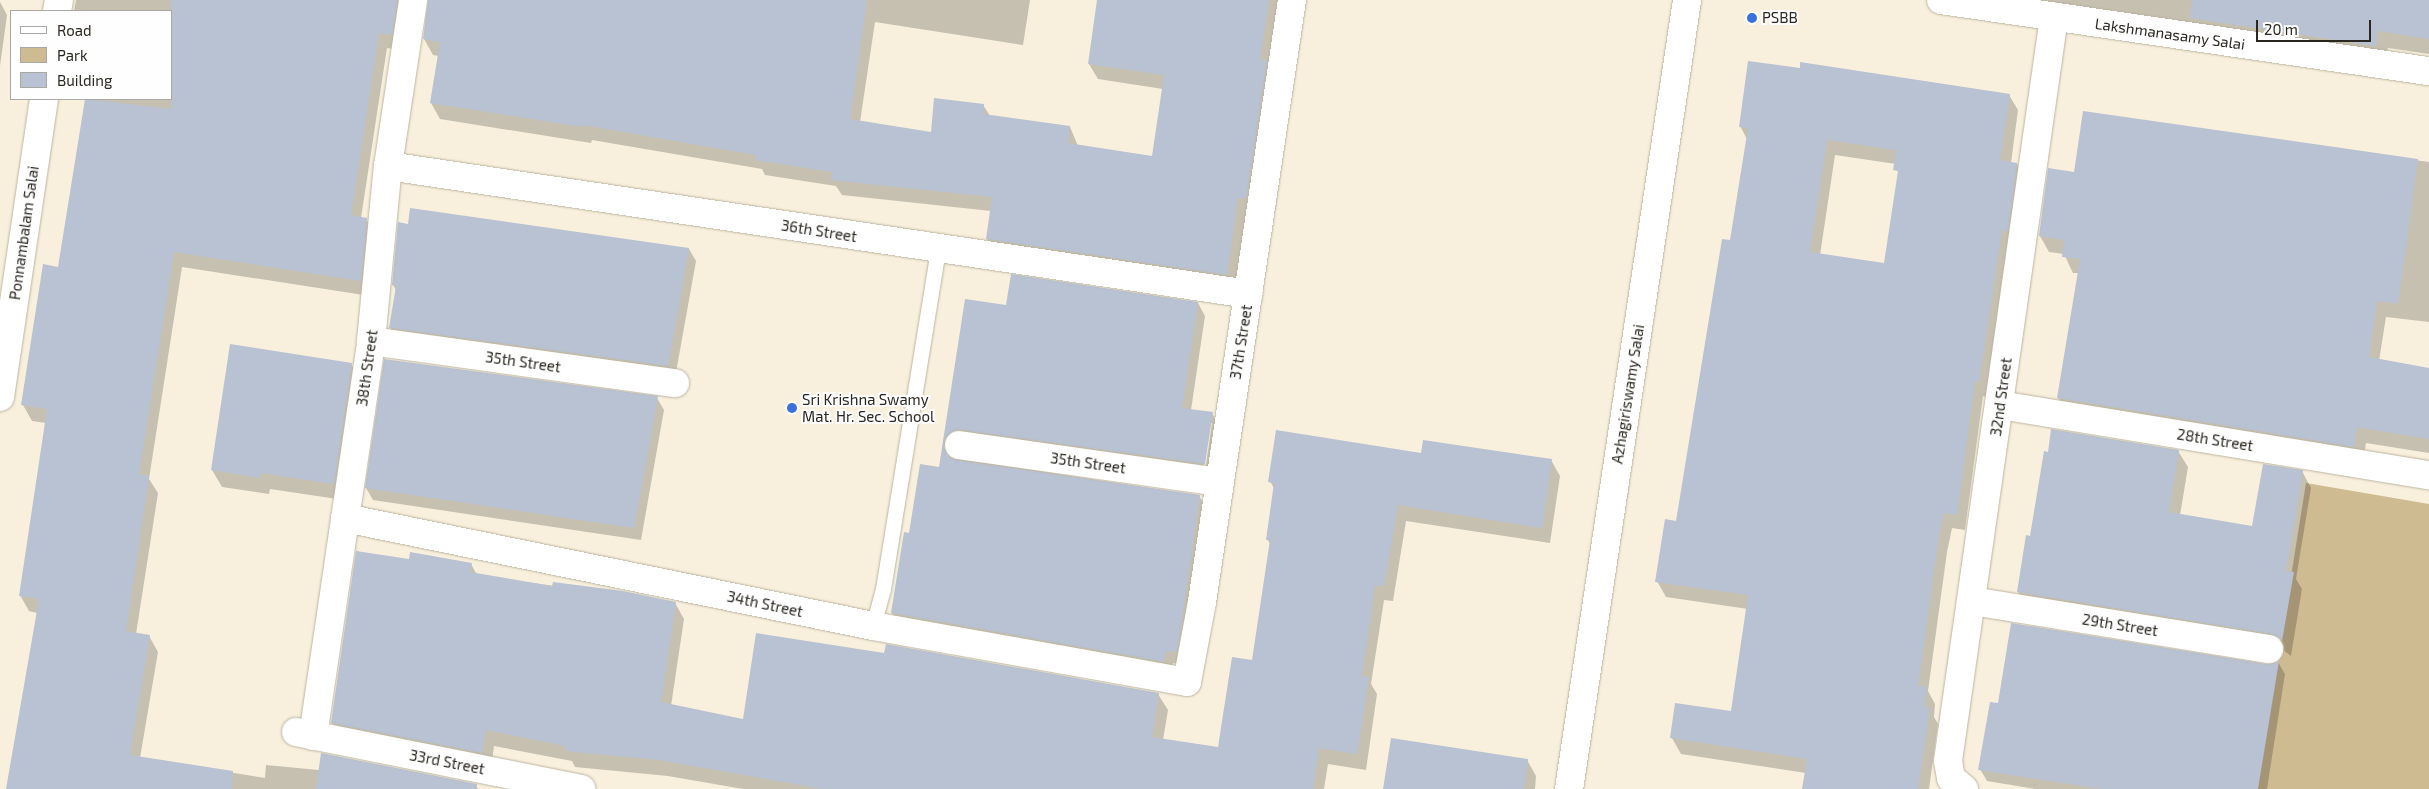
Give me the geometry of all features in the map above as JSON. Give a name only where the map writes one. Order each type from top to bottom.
[{"type":"street","name":"38th Street","points":[[305,734],[345,518],[371,341],[388,166],[413,0]]},
{"type":"street","name":"37th Street","points":[[1186,682],[1202,602],[1218,482],[1249,294],[1292,0]]},
{"type":"street","name":"Azhagiriswamy Salai","points":[[1569,789],[1687,0]]},
{"type":"street","name":"Lakshmanasamy Salai","points":[[1941,0],[2429,72]]},
{"type":"street","name":"32nd Street","points":[[1958,783],[1948,761],[2054,17]]},
{"type":"street","name":"Ponnambalam Salai","points":[[0,397],[44,100]]},
{"type":"street","name":"36th Street","points":[[388,166],[1249,294]]},
{"type":"street","name":"35th Street","points":[[371,341],[675,383]]},
{"type":"street","name":"28th Street","points":[[2000,405],[2429,475]]},
{"type":"street","name":"35th Street","points":[[959,445],[1218,482]]},
{"type":"street","name":"34th Street","points":[[345,518],[873,626],[1186,682]]},
{"type":"street","name":"29th Street","points":[[1972,601],[2269,649]]},
{"type":"street","name":"33rd Street","points":[[305,734],[580,789]]},
{"type":"lane","points":[[873,626],[883,589],[938,249]]},
{"type":"green space","points":[[2306,483],[2429,504],[2429,789],[2257,789]]},
{"type":"building","points":[[171,0],[397,0],[392,35],[379,33],[351,215],[367,218],[361,281],[174,252],[139,474],[149,476],[126,631],[150,635],[130,755],[233,771],[232,789],[6,789],[39,599],[19,596],[47,409],[21,405],[43,264],[58,267],[85,100],[171,109]]},
{"type":"building","points":[[428,0],[867,0],[850,119],[931,132],[934,98],[984,104],[983,114],[1070,126],[1068,143],[1152,156],[1164,75],[1088,64],[1097,0],[1269,0],[1260,59],[1267,60],[1257,127],[1246,199],[1238,198],[1227,275],[986,239],[992,197],[831,180],[832,172],[755,160],[756,155],[583,125],[583,127],[430,103],[440,42],[423,39]]},
{"type":"building","points":[[2192,0],[2429,0],[2429,39],[2378,31],[2376,46],[2190,18]]},
{"type":"building","points":[[1748,61],[1800,68],[1800,62],[2010,94],[2000,160],[2017,163],[2008,231],[2002,230],[1979,382],[1975,381],[1957,515],[1944,513],[1939,535],[1918,686],[1927,687],[1925,707],[1930,708],[1918,789],[1802,789],[1807,759],[1670,738],[1675,703],[1731,711],[1748,595],[1655,582],[1665,519],[1676,521],[1722,239],[1730,240],[1748,128],[1739,127]],"holes":[[[1827,140],[1896,150],[1893,170],[1898,171],[1884,263],[1810,252]]]},
{"type":"building","points":[[2083,111],[2418,159],[2398,304],[2377,301],[2369,357],[2429,368],[2429,439],[2357,427],[2354,447],[2057,398],[2080,259],[2062,257],[2064,240],[2039,236],[2048,168],[2074,172]]},
{"type":"building","points":[[410,208],[689,248],[668,366],[389,328],[396,286],[392,285],[398,222],[408,224]]},
{"type":"building","points":[[1011,274],[1198,302],[1182,408],[1213,412],[1205,464],[961,430],[947,435],[944,443],[949,457],[957,460],[1200,495],[1177,652],[1166,651],[1164,662],[891,613],[904,532],[909,533],[920,464],[939,467],[965,299],[1006,305]]},
{"type":"building","points":[[230,344],[352,363],[334,484],[261,473],[260,478],[211,470]]},
{"type":"building","points":[[384,359],[658,396],[634,528],[365,488]]},
{"type":"building","points":[[2051,429],[2179,450],[2169,512],[2252,526],[2263,464],[2303,470],[2286,571],[2294,572],[2282,641],[2271,634],[2017,592],[2026,535],[2030,536],[2044,451],[2048,452]]},
{"type":"building","points":[[1276,430],[1421,453],[1423,440],[1552,459],[1542,528],[1398,505],[1384,586],[1375,585],[1362,676],[1369,677],[1357,754],[1319,748],[1313,789],[823,789],[659,760],[565,751],[565,746],[486,730],[482,753],[331,723],[356,551],[409,559],[410,552],[472,563],[470,572],[552,586],[553,582],[623,591],[676,602],[661,702],[743,719],[756,633],[884,653],[886,644],[1159,693],[1152,737],[1218,747],[1232,657],[1252,660],[1270,540],[1266,540],[1274,483],[1268,482]]},
{"type":"building","points":[[2011,623],[2267,664],[2279,661],[2258,789],[2103,789],[1978,770],[1990,702],[1998,703]]},
{"type":"building","points":[[1391,738],[1528,759],[1524,789],[1383,789]]},
{"type":"building","points":[[321,753],[477,784],[476,789],[316,789]]},
{"type":"place","name":"PSBB","points":[[1752,18]]},
{"type":"place","name":"Sri Krishna Swamy Mat. Hr. Sec. School","points":[[792,408]]}]
